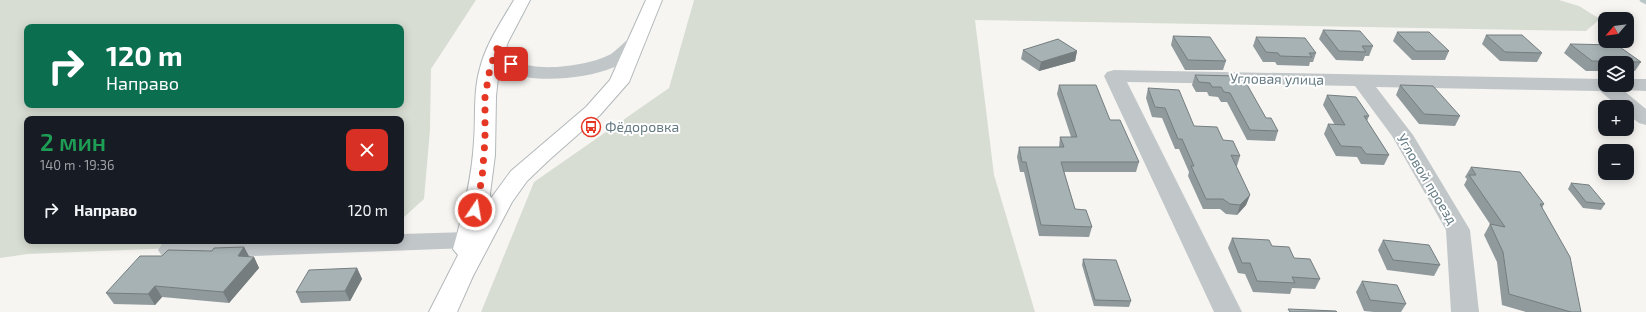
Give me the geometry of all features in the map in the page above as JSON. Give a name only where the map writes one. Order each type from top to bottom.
[{"type":"main road","points":[[460,276],[482,179],[485,140],[485,97],[490,68],[499,43],[522,0]]},
{"type":"main road","points":[[443,312],[460,276],[502,200],[519,176],[541,155],[593,111],[619,82],[654,0]]},
{"type":"street","points":[[499,43],[500,55],[511,64],[529,71],[552,74],[578,71],[603,65],[622,55],[638,40]]},
{"type":"street","name":"Угловая улица","points":[[1228,312],[1114,76],[1598,85]]},
{"type":"street","name":"Угловой проезд","points":[[1361,81],[1402,135],[1458,230],[1466,312]]},
{"type":"street","points":[[1634,85],[1646,85]]},
{"type":"street","points":[[1613,92],[1646,119]]},
{"type":"street","points":[[404,242],[468,240]]},
{"type":"street","points":[[171,250],[349,244]]},
{"type":"shaded area","points":[[0,0],[476,0],[431,69],[430,130],[424,199],[404,217],[404,116],[24,116],[24,244],[275,244],[28,254],[0,258]]},
{"type":"shaded area","points":[[694,0],[1559,0],[1579,6],[1598,18],[1598,21],[1586,31],[975,20],[994,175],[1035,312],[481,312],[534,182],[669,88]]},
{"type":"building","points":[[1323,30],[1360,31],[1373,46],[1362,46],[1366,52],[1339,51]]},
{"type":"building","points":[[1397,32],[1429,32],[1449,51],[1416,51]]},
{"type":"building","points":[[1486,35],[1522,35],[1542,53],[1505,52]]},
{"type":"building","points":[[1173,36],[1210,37],[1226,61],[1188,60]]},
{"type":"building","points":[[1256,37],[1305,38],[1316,53],[1309,53],[1312,57],[1280,56],[1278,53],[1266,52]]},
{"type":"building","points":[[1058,39],[1077,51],[1041,62],[1023,50]]},
{"type":"building","points":[[1570,44],[1598,45],[1598,48],[1621,48],[1633,56],[1598,56],[1598,61],[1592,61]]},
{"type":"building","points":[[1634,57],[1641,62],[1634,62]]},
{"type":"building","points":[[1195,75],[1235,76],[1238,81],[1245,81],[1266,118],[1271,118],[1278,131],[1250,130],[1230,93],[1224,92],[1221,87],[1212,87],[1210,83],[1199,82]]},
{"type":"building","points":[[1059,85],[1096,85],[1110,120],[1120,120],[1139,162],[1061,162],[1075,209],[1086,210],[1092,227],[1041,225],[1026,162],[1022,162],[1019,147],[1064,147],[1060,137],[1077,137]]},
{"type":"building","points":[[1400,85],[1433,86],[1460,116],[1424,114]]},
{"type":"building","points":[[1148,88],[1179,90],[1194,126],[1217,127],[1223,140],[1233,141],[1240,156],[1231,155],[1250,195],[1240,205],[1230,204],[1223,199],[1206,199],[1191,166],[1194,166],[1182,139],[1178,139],[1165,108],[1155,107]]},
{"type":"building","points":[[1327,95],[1356,97],[1369,116],[1364,116],[1389,155],[1366,154],[1361,147],[1341,146],[1328,124],[1345,125]]},
{"type":"building","points":[[1471,167],[1520,172],[1544,204],[1540,204],[1570,257],[1581,312],[1571,312],[1509,294],[1503,252],[1490,224],[1505,227],[1469,175],[1476,175]]},
{"type":"building","points":[[1571,183],[1589,185],[1605,204],[1586,202]]},
{"type":"building","points":[[1232,238],[1269,240],[1272,246],[1289,247],[1294,258],[1310,259],[1320,279],[1292,277],[1295,283],[1257,281],[1250,263],[1242,263]]},
{"type":"building","points":[[1383,240],[1429,245],[1440,265],[1393,260]]},
{"type":"building","points":[[244,247],[238,256],[254,257],[223,292],[155,286],[148,294],[106,293],[140,256],[162,256],[168,250],[212,251],[214,248]]},
{"type":"building","points":[[1083,259],[1116,260],[1131,301],[1095,300]]},
{"type":"building","points":[[357,268],[345,291],[296,292],[309,270]]},
{"type":"building","points":[[1362,281],[1397,285],[1406,304],[1370,300]]},
{"type":"building","points":[[1288,309],[1336,311],[1337,312],[1290,312]]},
{"type":"waterway","points":[[1642,0],[1646,2]]},
{"type":"place","name":"Фёдоровка","points":[[591,127]]},
{"type":"route","points":[[475,210],[482,179],[485,140],[485,97],[490,68],[499,43],[500,55],[511,64]]}]
